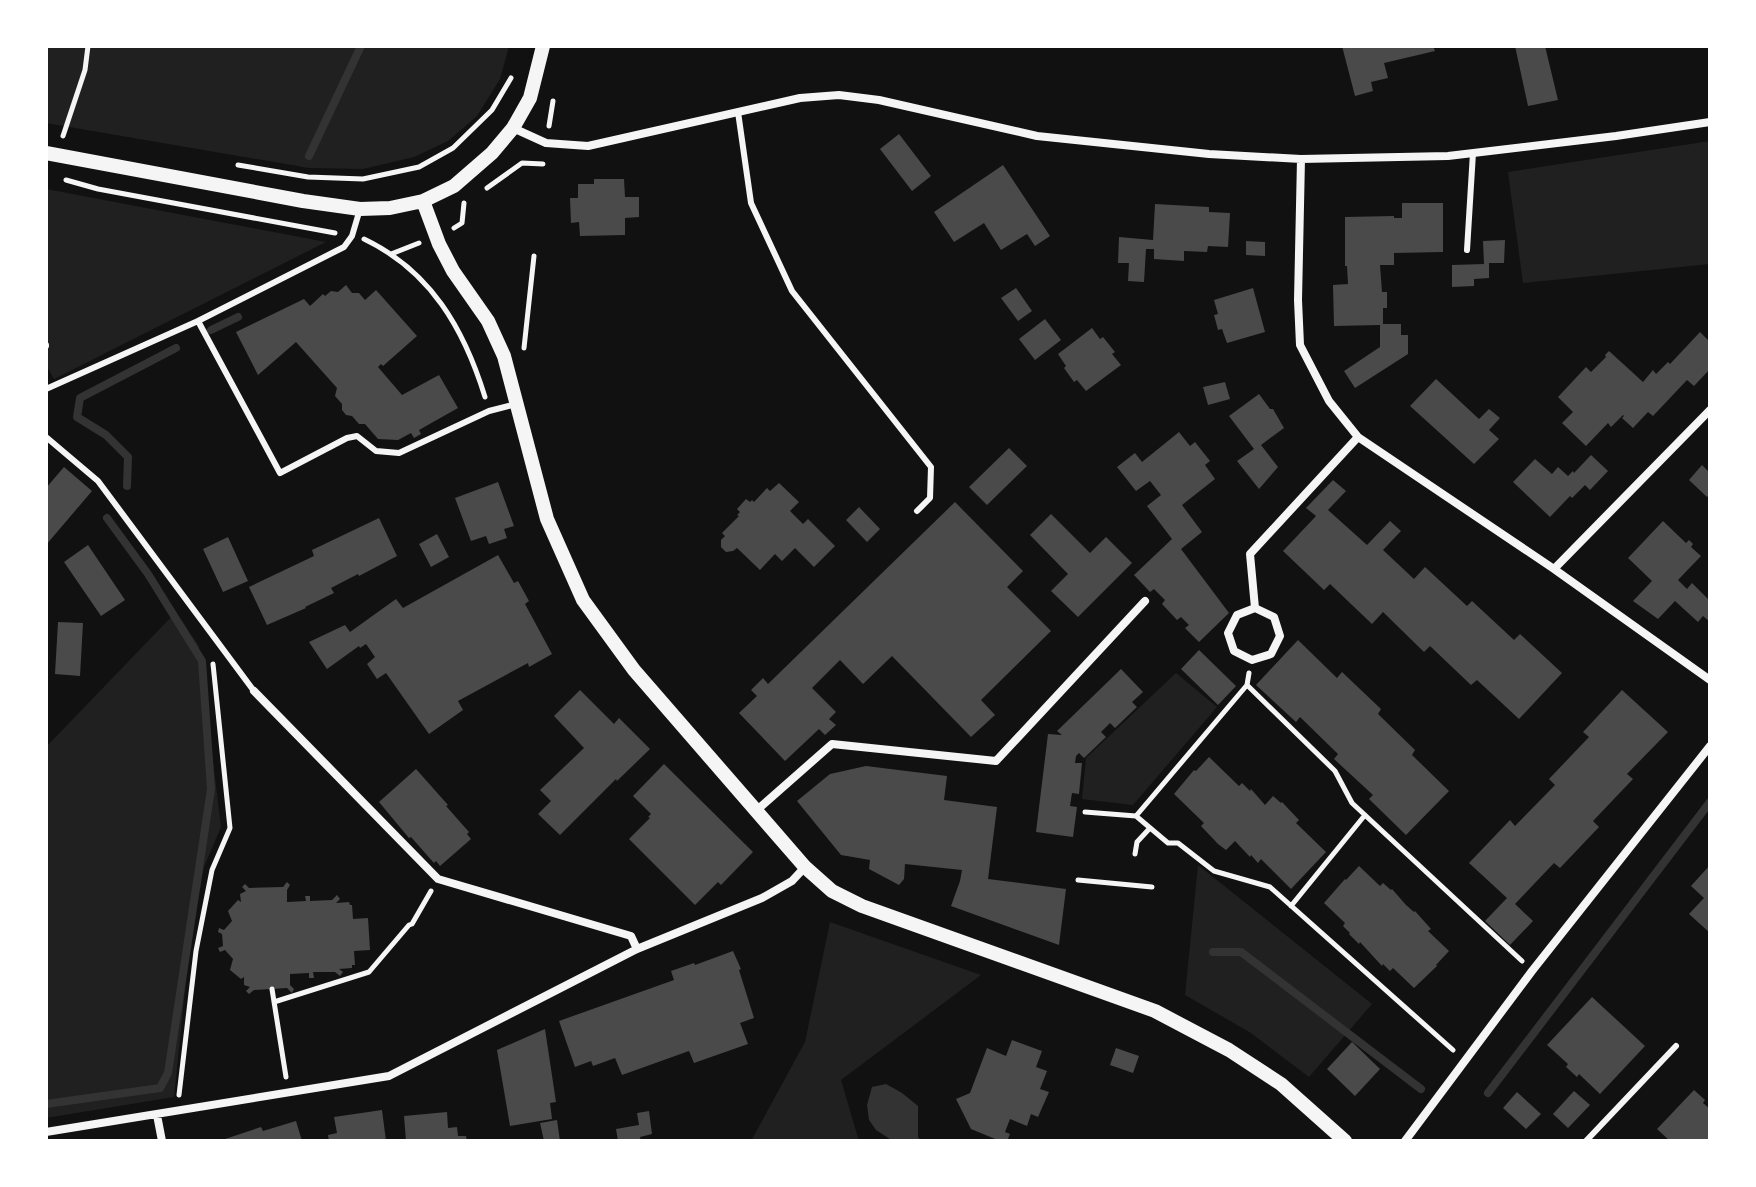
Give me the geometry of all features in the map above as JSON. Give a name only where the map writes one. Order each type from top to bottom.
[{"type":"street","points":[[46,153],[360,209],[390,208],[423,201],[454,186],[492,153],[513,128],[530,98],[543,46]]},
{"type":"street","points":[[513,128],[546,143],[588,146],[800,98],[839,95],[879,100],[1037,136],[1209,154],[1301,159],[1448,156],[1710,122]]},
{"type":"street","points":[[1301,159],[1300,345],[1329,401],[1358,437],[1554,569],[1710,680]]},
{"type":"street","points":[[423,201],[435,236],[453,271],[488,321],[504,356],[547,519],[583,600],[634,670],[805,867],[832,891],[862,906],[1155,1011],[1229,1050],[1281,1084],[1345,1141]]},
{"type":"street","points":[[1554,569],[1710,410]]},
{"type":"street","points":[[1255,608],[1250,554],[1358,437]]},
{"type":"street","points":[[757,810],[832,744],[996,761],[1145,601]]},
{"type":"street","points":[[1255,608],[1274,617],[1280,636],[1271,654],[1252,660],[1234,651],[1228,633],[1237,615],[1255,608]]},
{"type":"street","points":[[254,691],[438,879],[631,936],[637,949]]},
{"type":"street","points":[[1405,1141],[1532,971],[1710,746]]},
{"type":"street","points":[[46,1132],[389,1076],[637,949],[762,898],[792,881],[805,867]]},
{"type":"street","points":[[157,1115],[162,1141]]},
{"type":"lane","points":[[738,112],[751,203],[792,291],[931,467],[930,498],[917,511]]},
{"type":"lane","points":[[1467,250],[1473,153]]},
{"type":"lane","points":[[46,389],[198,321],[344,247],[352,236],[360,209]]},
{"type":"lane","points":[[198,321],[280,473],[347,438],[357,436],[376,451],[399,453],[489,411],[517,404]]},
{"type":"lane","points":[[46,437],[98,481],[254,691]]},
{"type":"lane","points":[[1586,1141],[1676,1046]]},
{"type":"path","points":[[55,134],[63,136],[85,70],[88,46]]},
{"type":"path","points":[[231,164],[308,177],[363,179],[419,167],[453,148],[492,110],[510,82],[513,70]]},
{"type":"path","points":[[485,189],[522,163],[543,164]]},
{"type":"path","points":[[59,178],[112,192],[357,236],[386,250],[418,276],[445,307],[464,340],[489,411]]},
{"type":"path","points":[[465,202],[473,197]]},
{"type":"path","points":[[504,356],[525,347],[534,256]]},
{"type":"path","points":[[177,1112],[196,951],[212,870],[230,828],[212,648],[218,642]]},
{"type":"path","points":[[1136,816],[1247,685],[1335,771],[1352,803],[1532,971]]},
{"type":"path","points":[[1085,812],[1136,816],[1168,843],[1178,843],[1214,871],[1270,887],[1466,1061]]},
{"type":"path","points":[[1291,906],[1365,815]]},
{"type":"path","points":[[1135,854],[1137,842],[1150,828]]},
{"type":"path","points":[[274,1002],[369,972],[412,924],[438,879]]},
{"type":"path","points":[[1078,880],[1152,887]]},
{"type":"path","points":[[272,989],[288,1093]]},
{"type":"shaded area","points":[[46,46],[509,46],[500,79],[477,116],[448,141],[414,157],[363,169],[309,168],[46,123]]},
{"type":"shaded area","points":[[1710,141],[1710,264],[1523,283],[1508,172]]},
{"type":"shaded area","points":[[46,189],[326,242],[54,379],[46,365]]},
{"type":"shaded area","points":[[176,612],[199,646],[221,827],[204,867],[189,951],[174,1097],[46,1118],[46,747]]},
{"type":"shaded area","points":[[1176,673],[1217,707],[1133,805],[1082,799],[1086,758]]},
{"type":"shaded area","points":[[1198,865],[1372,1004],[1309,1077],[1251,1033],[1185,995]]},
{"type":"shaded area","points":[[830,922],[981,975],[841,1080],[859,1141],[751,1141],[805,1042]]},
{"type":"shaded area","points":[[886,1084],[918,1106],[918,1137],[921,1141],[893,1141],[876,1130],[869,1120],[867,1105],[872,1087]]},
{"type":"building","points":[[1342,46],[1433,46],[1435,51],[1384,63],[1388,78],[1371,82],[1373,91],[1355,96]]},
{"type":"building","points":[[1515,46],[1545,46],[1558,100],[1528,106]]},
{"type":"building","points":[[899,134],[931,176],[912,191],[880,149]]},
{"type":"building","points":[[1003,165],[1050,236],[1035,246],[1027,234],[1001,250],[984,223],[954,242],[934,212]]},
{"type":"building","points":[[594,179],[624,179],[625,197],[639,197],[639,217],[625,218],[625,235],[580,236],[579,222],[571,223],[570,198],[578,198],[578,184],[594,184]]},
{"type":"building","points":[[1402,203],[1443,203],[1443,252],[1394,253],[1394,265],[1380,265],[1382,292],[1387,292],[1383,324],[1401,324],[1401,335],[1408,335],[1408,354],[1355,388],[1344,371],[1380,347],[1380,325],[1334,326],[1333,285],[1348,284],[1345,217],[1402,218]]},
{"type":"building","points":[[1155,204],[1209,207],[1209,212],[1230,213],[1228,247],[1208,246],[1207,252],[1184,251],[1184,261],[1154,259],[1154,249],[1146,249],[1144,282],[1128,281],[1129,263],[1118,263],[1119,237],[1153,240]]},
{"type":"building","points":[[1505,240],[1504,263],[1489,263],[1489,278],[1474,279],[1474,286],[1452,287],[1452,265],[1484,264],[1483,241]]},
{"type":"building","points":[[1246,241],[1265,242],[1265,256],[1246,255]]},
{"type":"building","points":[[346,285],[352,293],[359,293],[365,300],[376,290],[417,336],[378,367],[402,395],[439,375],[458,408],[419,430],[421,434],[414,438],[411,433],[398,440],[378,439],[365,424],[359,424],[352,416],[346,415],[335,396],[337,388],[296,342],[258,375],[236,332],[304,299],[310,306],[323,294],[338,292]]},
{"type":"building","points":[[1016,288],[1032,311],[1018,321],[1001,298]]},
{"type":"building","points":[[1253,288],[1265,332],[1227,343],[1222,329],[1218,330],[1214,300]]},
{"type":"building","points":[[1045,319],[1061,340],[1035,360],[1019,339]]},
{"type":"building","points":[[1092,328],[1115,352],[1112,354],[1121,365],[1086,391],[1077,380],[1074,382],[1058,354]]},
{"type":"building","points":[[1700,332],[1710,342],[1710,369],[1694,386],[1687,380],[1653,416],[1648,412],[1633,428],[1622,418],[1623,415],[1611,427],[1608,423],[1586,446],[1562,423],[1573,412],[1558,397],[1586,367],[1591,372],[1609,351],[1643,382],[1653,370],[1656,374],[1668,362],[1670,364]]},
{"type":"building","points":[[1436,379],[1479,419],[1489,409],[1500,418],[1489,430],[1499,439],[1474,464],[1410,406]]},
{"type":"building","points":[[1225,382],[1230,399],[1208,405],[1203,387]]},
{"type":"building","points":[[1259,394],[1284,428],[1261,445],[1278,467],[1259,489],[1237,461],[1254,449],[1229,416]]},
{"type":"building","points":[[1179,432],[1190,446],[1195,442],[1210,461],[1205,465],[1215,479],[1182,505],[1202,532],[1181,549],[1229,613],[1199,642],[1185,628],[1189,625],[1181,617],[1177,620],[1162,604],[1165,600],[1154,589],[1150,592],[1134,575],[1172,539],[1147,506],[1161,495],[1150,481],[1136,491],[1117,467],[1135,453],[1142,462]]},
{"type":"building","points":[[1009,448],[1027,466],[987,505],[969,487]]},
{"type":"building","points":[[1591,455],[1608,471],[1590,490],[1585,485],[1572,498],[1570,496],[1550,517],[1513,482],[1535,459],[1552,474],[1558,467],[1568,476]]},
{"type":"building","points":[[1702,465],[1710,473],[1710,494],[1707,497],[1689,480]]},
{"type":"building","points":[[64,467],[92,491],[46,545],[46,488]]},
{"type":"building","points":[[1333,480],[1346,491],[1328,510],[1367,545],[1390,521],[1401,531],[1383,550],[1414,579],[1425,567],[1467,606],[1472,601],[1514,640],[1520,634],[1562,673],[1519,719],[1477,680],[1471,685],[1430,646],[1424,652],[1383,612],[1372,624],[1330,584],[1324,590],[1283,551],[1316,516],[1306,508]]},
{"type":"building","points":[[498,482],[514,526],[504,529],[507,538],[489,544],[486,536],[471,541],[455,498]]},
{"type":"building","points":[[779,483],[799,502],[790,511],[803,524],[808,519],[835,546],[814,567],[795,548],[782,561],[775,554],[760,570],[737,548],[726,552],[721,547],[725,536],[722,533],[739,516],[737,509],[746,499],[754,502],[767,488],[770,491]]},
{"type":"building","points":[[955,502],[1023,571],[1007,587],[1051,631],[981,700],[995,715],[971,737],[892,656],[863,684],[840,660],[812,688],[836,712],[829,719],[836,725],[825,735],[819,729],[785,761],[739,713],[757,696],[751,690],[763,678],[768,684]]},
{"type":"building","points":[[859,507],[880,529],[867,542],[846,520]]},
{"type":"building","points":[[1051,514],[1090,553],[1106,537],[1132,563],[1078,617],[1051,591],[1068,574],[1030,535]]},
{"type":"building","points":[[379,518],[397,556],[331,588],[334,593],[306,608],[267,625],[249,587],[314,556],[312,550]]},
{"type":"building","points":[[1663,521],[1686,543],[1689,540],[1693,544],[1691,547],[1701,556],[1678,580],[1687,589],[1692,583],[1710,601],[1710,622],[1703,616],[1698,622],[1675,601],[1658,619],[1633,601],[1652,581],[1628,558]]},
{"type":"building","points":[[437,534],[449,557],[431,567],[419,544]]},
{"type":"building","points":[[228,537],[248,581],[223,592],[203,549]]},
{"type":"building","points":[[88,545],[125,600],[101,616],[64,562]]},
{"type":"building","points":[[498,555],[529,601],[525,604],[552,654],[529,667],[528,663],[458,701],[463,710],[429,734],[386,673],[377,679],[367,664],[375,657],[366,644],[327,669],[309,642],[345,625],[350,632],[396,599],[403,608]]},
{"type":"building","points":[[58,622],[83,623],[80,676],[55,674]]},
{"type":"building","points":[[1298,640],[1337,678],[1342,672],[1381,709],[1378,714],[1415,750],[1412,755],[1449,791],[1406,835],[1369,799],[1373,795],[1334,759],[1338,754],[1300,717],[1296,722],[1256,685]]},
{"type":"building","points":[[1199,650],[1236,686],[1218,705],[1181,669]]},
{"type":"building","points":[[1121,669],[1143,692],[1132,702],[1137,707],[1115,728],[1110,723],[1101,732],[1106,737],[1084,758],[1079,753],[1076,756],[1075,763],[1082,763],[1079,794],[1072,793],[1070,806],[1077,807],[1073,837],[1036,832],[1048,734],[1062,735],[1057,731]]},
{"type":"building","points":[[580,690],[614,724],[619,718],[650,749],[560,835],[538,814],[551,801],[540,790],[584,748],[554,716]]},
{"type":"building","points":[[1622,690],[1668,732],[1627,774],[1633,779],[1593,821],[1599,827],[1560,868],[1554,863],[1515,904],[1533,921],[1510,945],[1485,921],[1507,898],[1469,863],[1510,820],[1515,826],[1555,785],[1549,779],[1589,737],[1583,732]]},
{"type":"building","points":[[1209,757],[1239,786],[1242,783],[1251,789],[1265,805],[1273,796],[1282,802],[1299,820],[1296,823],[1326,852],[1291,889],[1261,859],[1258,863],[1235,841],[1226,850],[1218,844],[1201,826],[1204,823],[1174,794]]},
{"type":"building","points":[[664,764],[753,852],[721,885],[718,882],[695,905],[629,839],[651,814],[633,796]]},
{"type":"building","points":[[866,766],[947,776],[944,800],[997,807],[988,879],[1066,889],[1059,945],[951,906],[962,870],[905,864],[904,879],[899,885],[869,869],[870,860],[841,855],[797,801],[830,774]]},
{"type":"building","points":[[416,769],[448,805],[471,839],[440,866],[409,838],[379,802]]},
{"type":"building","points":[[1710,865],[1710,933],[1689,914],[1704,898],[1691,886]]},
{"type":"building","points":[[1359,866],[1380,886],[1383,883],[1392,889],[1449,951],[1414,988],[1393,968],[1390,971],[1382,966],[1349,934],[1343,926],[1345,923],[1324,903]]},
{"type":"building","points":[[287,882],[290,885],[287,902],[306,901],[305,896],[310,896],[310,901],[332,900],[337,895],[340,899],[336,903],[349,902],[353,919],[368,918],[370,950],[354,951],[355,965],[339,969],[343,972],[340,976],[335,972],[313,972],[314,978],[309,978],[309,973],[290,974],[290,985],[294,989],[292,993],[287,988],[254,990],[249,994],[246,991],[250,987],[244,985],[244,977],[241,979],[230,970],[233,959],[225,950],[220,952],[218,948],[223,946],[219,928],[224,930],[232,921],[228,911],[238,900],[241,902],[240,894],[246,891],[242,887],[245,884],[249,888],[283,887]]},
{"type":"building","points":[[733,951],[754,1018],[740,1023],[748,1044],[694,1063],[689,1051],[622,1075],[615,1058],[593,1066],[591,1061],[575,1067],[559,1021],[674,980],[671,971]]},
{"type":"building","points":[[1592,997],[1645,1046],[1600,1094],[1579,1074],[1577,1077],[1566,1067],[1568,1064],[1547,1045]]},
{"type":"building","points":[[545,1029],[556,1102],[550,1103],[552,1119],[510,1126],[497,1050]]},
{"type":"building","points":[[1012,1040],[1042,1051],[1036,1067],[1047,1071],[1040,1089],[1049,1092],[1038,1117],[1031,1114],[1027,1126],[1010,1119],[1005,1132],[1010,1134],[1007,1141],[1000,1141],[971,1129],[956,1099],[970,1093],[987,1048],[1006,1056]]},
{"type":"building","points":[[1352,1042],[1380,1069],[1355,1096],[1327,1069]]},
{"type":"building","points":[[1116,1048],[1139,1056],[1133,1073],[1110,1065]]},
{"type":"building","points":[[1694,1090],[1710,1109],[1710,1141],[1670,1141],[1657,1129]]},
{"type":"building","points":[[1574,1091],[1590,1105],[1568,1128],[1553,1114]]},
{"type":"building","points":[[1517,1092],[1541,1114],[1526,1129],[1503,1108]]},
{"type":"building","points":[[382,1110],[386,1141],[329,1141],[328,1135],[337,1133],[334,1117]]},
{"type":"building","points":[[649,1111],[652,1134],[640,1137],[641,1141],[618,1141],[616,1129],[639,1125],[637,1113]]},
{"type":"building","points":[[447,1112],[448,1128],[457,1127],[458,1136],[466,1136],[467,1141],[406,1141],[404,1116]]},
{"type":"building","points":[[557,1120],[560,1141],[544,1141],[540,1123]]},
{"type":"building","points":[[296,1121],[302,1141],[219,1141],[261,1127],[263,1131]]},
{"type":"waterway","points":[[309,156],[361,46]]},
{"type":"waterway","points":[[211,330],[238,317]]},
{"type":"waterway","points":[[127,486],[128,457],[106,435],[77,417],[80,398],[176,348]]},
{"type":"waterway","points":[[46,1104],[160,1088],[168,1073],[211,789],[202,661],[148,574],[107,518]]},
{"type":"waterway","points":[[1488,1093],[1710,802]]},
{"type":"waterway","points":[[1213,952],[1241,952],[1421,1089]]}]
